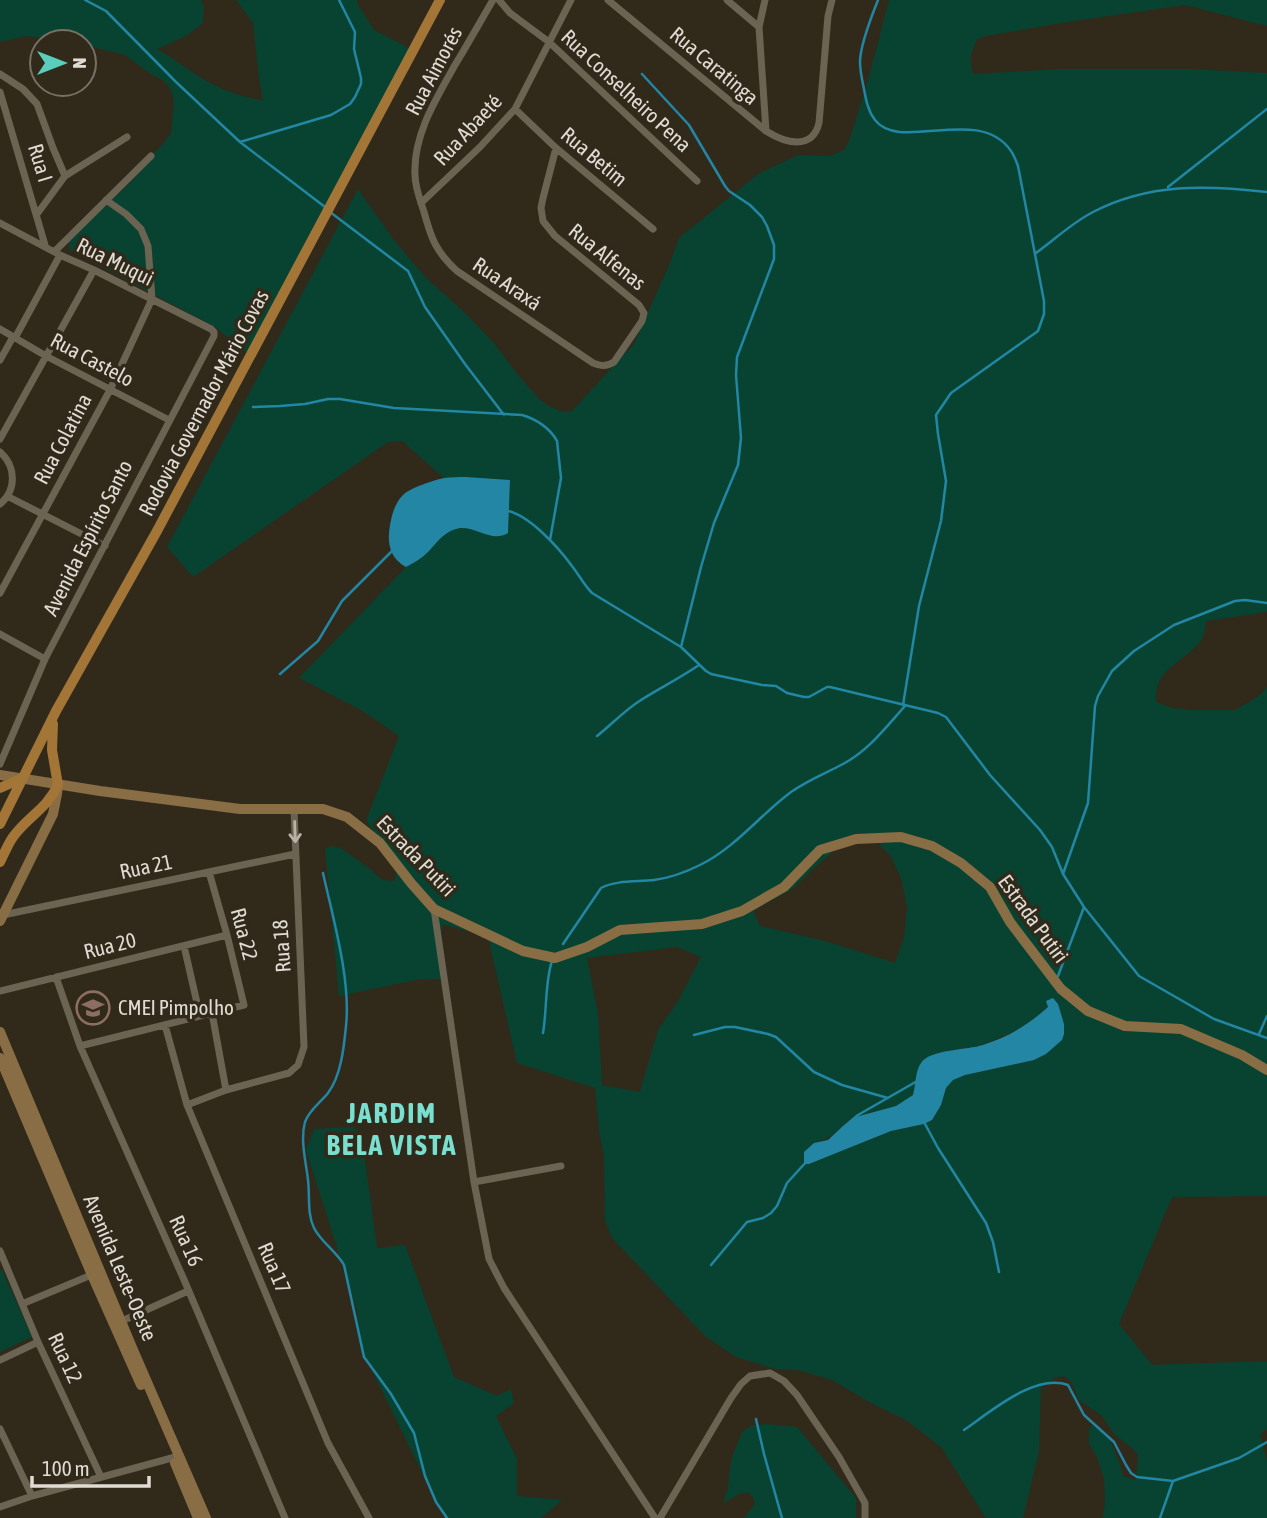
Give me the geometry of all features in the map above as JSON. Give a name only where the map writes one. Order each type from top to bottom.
[{"type":"main road","name":"Rodovia Governador Mário Covas","points":[[0,824],[56,711],[177,495],[440,0]]},
{"type":"main road","points":[[0,862],[13,837],[44,806],[58,785],[52,750],[56,711]]},
{"type":"main road","points":[[0,788],[23,778]]},
{"type":"street","name":"Rua Aimorés","points":[[421,203],[415,176],[417,155],[428,113],[493,0]]},
{"type":"street","name":"Rua Conselheiro Pena","points":[[499,0],[510,13],[549,42],[697,181]]},
{"type":"street","name":"Rua Abaeté","points":[[421,203],[480,147],[515,109],[571,0]]},
{"type":"street","name":"Rua Caratinga","points":[[608,0],[766,131]]},
{"type":"street","points":[[727,0],[760,27]]},
{"type":"street","points":[[765,0],[760,27],[766,131],[776,138],[791,142],[806,141],[813,138],[817,132],[828,16],[832,0]]},
{"type":"street","points":[[0,74],[23,89],[37,104],[65,176]]},
{"type":"street","name":"Rua I","points":[[0,92],[46,246]]},
{"type":"street","name":"Rua Betim","points":[[515,109],[556,148],[653,229]]},
{"type":"street","points":[[37,214],[65,176],[128,137]]},
{"type":"street","name":"Rua Alfenas","points":[[556,148],[541,208],[543,221],[555,236],[639,305],[644,313],[642,321],[614,362],[605,366]]},
{"type":"street","points":[[0,360],[57,253],[151,156]]},
{"type":"street","points":[[106,200],[141,229],[148,246],[152,299]]},
{"type":"street","name":"Rua Araxá","points":[[421,203],[437,250],[457,271],[593,363],[605,366]]},
{"type":"street","name":"Rua Muqui","points":[[0,223],[214,332]]},
{"type":"street","points":[[0,439],[94,270]]},
{"type":"street","name":"Rua Colatina","points":[[0,593],[110,390],[152,299]]},
{"type":"street","name":"Rua Castelo","points":[[0,329],[169,420]]},
{"type":"street","name":"Avenida Espírito Santo","points":[[0,764],[45,659],[213,340],[214,332]]},
{"type":"street","points":[[0,452],[12,469],[13,476],[10,491],[0,504]]},
{"type":"street","points":[[7,496],[105,546]]},
{"type":"street","points":[[0,634],[45,659]]},
{"type":"street","name":"Estrada Putiri","points":[[0,775],[240,809],[323,809],[347,817],[380,843],[435,909],[523,951],[555,958],[586,947],[620,930],[702,924],[742,912],[784,887],[821,850],[856,839],[901,837],[932,846],[961,863],[990,887],[1010,922],[1061,989],[1088,1011],[1125,1026],[1181,1029],[1242,1055],[1267,1070]]},
{"type":"street","points":[[1,918],[53,814],[58,785]]},
{"type":"street","name":"Rua 18","points":[[226,1090],[289,1073],[298,1065],[304,1047],[294,810]]},
{"type":"street","points":[[27,821],[46,830]]},
{"type":"street","name":"Rua 21","points":[[1,918],[295,854]]},
{"type":"street","name":"Rua 22","points":[[209,872],[244,1005],[212,1013]]},
{"type":"street","points":[[435,909],[474,1182],[489,1259],[504,1288],[658,1518],[741,1384],[750,1376],[770,1373],[784,1381],[797,1395],[839,1458],[865,1503],[865,1518]]},
{"type":"street","name":"Rua 20","points":[[0,991],[227,935]]},
{"type":"street","points":[[184,946],[200,1016]]},
{"type":"street","name":"Rua 16","points":[[56,977],[80,1046],[285,1518]]},
{"type":"street","points":[[80,1046],[212,1013],[226,1090],[187,1105]]},
{"type":"street","name":"Rua 17","points":[[165,1024],[187,1105],[328,1443],[369,1518]]},
{"type":"street","name":"Avenida Leste-Oeste","points":[[1,1040],[96,1273],[122,1321],[198,1518]]},
{"type":"street","name":"Avenida Leste-Oeste","points":[[0,1058],[176,1457],[206,1518]]},
{"type":"street","points":[[474,1182],[561,1166]]},
{"type":"street","name":"Rua 12","points":[[0,1251],[2,1264],[101,1477]]},
{"type":"street","points":[[22,1304],[96,1273]]},
{"type":"street","points":[[122,1321],[188,1291]]},
{"type":"street","points":[[0,1360],[38,1342]]},
{"type":"street","points":[[0,1429],[32,1496]]},
{"type":"street","points":[[0,1507],[176,1457]]},
{"type":"green space","points":[[0,0],[201,0],[204,6],[203,23],[186,36],[157,49],[216,86],[263,101],[253,23],[236,0],[357,0],[374,30],[411,49],[248,354],[215,327],[70,250],[69,242],[128,185],[171,133],[174,102],[171,90],[164,81],[125,55],[98,48],[98,28],[28,28],[28,36],[0,42]]},
{"type":"green space","points":[[889,0],[1267,0],[1267,26],[1185,5],[986,36],[977,39],[971,60],[973,74],[1060,69],[1189,69],[1267,73],[1267,612],[1206,621],[1200,642],[1164,674],[1156,702],[1172,708],[1235,710],[1259,696],[1267,687],[1267,1196],[1172,1197],[1119,1324],[1152,1365],[1267,1361],[1267,1429],[1260,1434],[1267,1461],[1267,1518],[1103,1518],[1104,1479],[1097,1457],[1089,1444],[1089,1429],[1092,1425],[1108,1435],[1123,1476],[1136,1480],[1138,1455],[1115,1435],[1102,1416],[1078,1399],[1072,1383],[1064,1376],[1055,1378],[1041,1388],[1039,1451],[1023,1518],[986,1518],[941,1447],[906,1420],[832,1380],[798,1370],[775,1369],[736,1357],[705,1336],[612,1238],[605,1221],[604,1155],[595,1088],[517,1063],[488,937],[442,924],[441,979],[416,980],[339,996],[325,849],[332,846],[341,848],[382,880],[394,881],[396,862],[366,821],[399,736],[361,710],[299,678],[406,567],[447,532],[468,528],[490,536],[508,533],[510,480],[444,478],[402,441],[388,442],[193,577],[167,547],[358,189],[393,239],[426,278],[493,342],[539,399],[560,411],[571,412],[634,344],[679,238],[758,174],[798,155],[830,156],[844,150],[866,88]],"holes":[[[877,841],[891,857],[901,878],[907,907],[904,938],[895,963],[825,941],[760,926],[753,911],[794,888],[838,848]],[[677,947],[701,957],[678,1001],[658,1030],[640,1092],[602,1085],[598,1014],[587,958]],[[1047,1001],[1064,1024],[1062,1040],[1046,1054],[1034,1060],[953,1080],[946,1088],[941,1105],[932,1120],[891,1131],[809,1164],[814,1143],[833,1135],[857,1117],[906,1101],[951,1050],[980,1046],[1023,1028],[1048,1007]]]},
{"type":"green space","points":[[354,1127],[362,1139],[377,1248],[405,1245],[454,1377],[497,1396],[511,1389],[514,1403],[496,1416],[517,1459],[517,1496],[562,1500],[541,1518],[448,1518],[438,1505],[359,1344],[357,1311],[306,1150],[314,1129]]},
{"type":"green space","points":[[0,1270],[32,1337],[0,1352]]},
{"type":"green space","points":[[766,1424],[797,1427],[856,1498],[856,1518],[744,1518],[755,1504],[753,1497],[747,1492],[723,1503],[731,1460],[742,1432],[750,1426]]},
{"type":"water","points":[[466,477],[510,480],[508,533],[491,536],[467,528],[455,529],[443,536],[415,562],[406,567],[400,563],[390,549],[389,537],[393,513],[400,498],[406,492],[434,481]]},
{"type":"water","points":[[1053,998],[1058,1004],[1064,1034],[1062,1040],[1046,1054],[1034,1060],[953,1080],[946,1088],[941,1105],[932,1120],[891,1131],[805,1164],[804,1152],[814,1143],[828,1140],[859,1116],[896,1106],[913,1095],[918,1070],[926,1058],[941,1052],[983,1045],[1009,1034],[1040,1014],[1048,1007],[1046,1001]]},
{"type":"waterway","points":[[85,0],[106,11],[240,142],[325,207]]},
{"type":"waterway","points":[[240,142],[331,115],[350,104],[355,97],[361,84],[354,49],[355,32],[339,0]]},
{"type":"waterway","points":[[878,0],[864,40],[860,62],[861,76],[873,117],[887,129],[902,132],[960,129],[980,131],[997,138],[1011,151],[1018,166],[1044,301],[1044,314],[1038,331],[951,393],[936,415],[946,481],[941,521],[919,606],[903,705]]},
{"type":"waterway","points":[[642,74],[689,125],[729,191],[762,217],[774,245],[774,259],[737,357],[741,438],[738,465],[714,523],[681,647]]},
{"type":"waterway","points":[[1168,187],[1267,109]]},
{"type":"waterway","points":[[1036,253],[1086,216],[1135,196],[1178,188],[1267,192]]},
{"type":"waterway","points":[[330,212],[408,271],[425,307],[504,415]]},
{"type":"waterway","points":[[253,407],[340,399],[394,408],[522,415],[532,419],[547,428],[557,441],[561,478],[550,540]]},
{"type":"waterway","points":[[508,511],[525,519],[543,533],[592,593],[681,647],[711,674],[776,686],[787,693],[804,697],[830,687],[946,717],[990,775],[1040,830],[1084,907],[1139,976],[1214,1019],[1267,1038]]},
{"type":"waterway","points":[[280,674],[318,641],[342,601],[393,550]]},
{"type":"waterway","points":[[1063,874],[1088,803],[1095,706],[1112,671],[1134,651],[1174,625],[1235,601],[1267,603]]},
{"type":"waterway","points":[[597,736],[635,704],[699,665]]},
{"type":"waterway","points":[[563,944],[601,888],[620,882],[671,876],[695,868],[713,858],[791,792],[861,752],[905,706]]},
{"type":"waterway","points":[[323,873],[340,949],[347,1008],[339,1070],[328,1093],[305,1122],[303,1144],[310,1217],[317,1233],[344,1265],[364,1357],[391,1394],[414,1433],[425,1476],[436,1502],[447,1518]]},
{"type":"waterway","points":[[1058,976],[1084,907]]},
{"type":"waterway","points":[[543,1033],[552,961]]},
{"type":"waterway","points":[[1259,1034],[1267,1016]]},
{"type":"waterway","points":[[694,1035],[725,1027],[768,1034],[776,1037],[814,1072],[842,1085],[888,1098]]},
{"type":"waterway","points":[[845,1126],[858,1115],[919,1080]]},
{"type":"waterway","points":[[924,1122],[986,1223],[999,1272]]},
{"type":"waterway","points":[[711,1265],[747,1222],[771,1213],[787,1183],[807,1161]]},
{"type":"waterway","points":[[964,1430],[1013,1396],[1041,1384],[1055,1383],[1068,1385],[1084,1415],[1114,1442],[1131,1473],[1137,1477],[1173,1481],[1239,1458],[1267,1442]]},
{"type":"waterway","points":[[756,1419],[782,1518]]},
{"type":"waterway","points":[[1160,1518],[1173,1481]]},
{"type":"place","name":"CMEI Pimpolho","points":[[93,1008]]},
{"type":"district","name":"JARDIM BELA VISTA","points":[[392,1129]]}]
